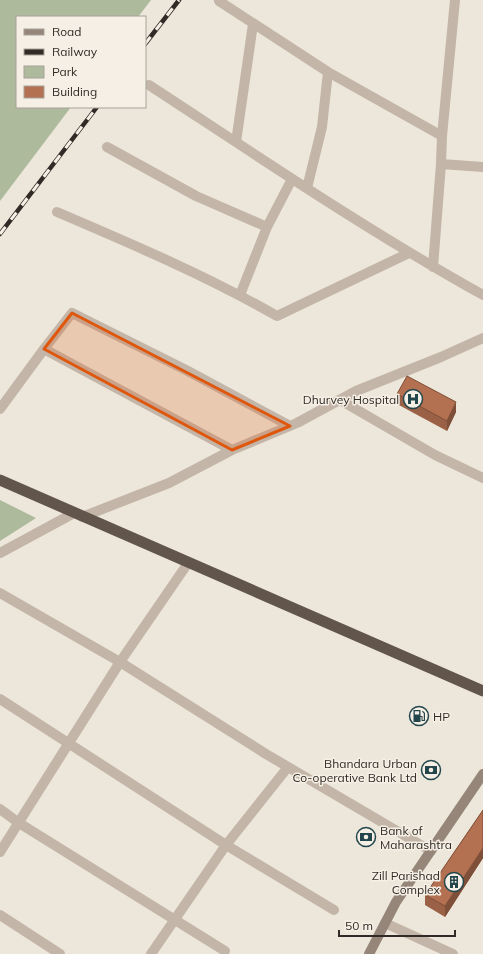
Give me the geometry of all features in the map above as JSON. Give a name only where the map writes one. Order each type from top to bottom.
[{"type":"highway","points":[[0,480],[483,691]]},
{"type":"highway","points":[[463,683],[483,682]]},
{"type":"main road","points":[[370,954],[396,902],[483,774]]},
{"type":"street","points":[[433,267],[442,136],[455,0]]},
{"type":"street","points":[[219,1],[328,72],[442,136]]},
{"type":"street","points":[[236,142],[253,24]]},
{"type":"street","points":[[307,188],[322,127],[328,72]]},
{"type":"street","points":[[148,85],[409,253],[483,295]]},
{"type":"street","points":[[107,147],[196,196],[267,227]]},
{"type":"street","points":[[441,164],[483,168]]},
{"type":"street","points":[[240,294],[267,227],[292,179]]},
{"type":"street","points":[[57,212],[170,261],[240,294],[277,316],[409,253]]},
{"type":"street","points":[[0,409],[72,313],[186,370],[290,426]]},
{"type":"street","points":[[0,553],[78,515],[169,483],[232,450],[290,426],[356,391],[441,357],[483,338]]},
{"type":"street","points":[[44,349],[232,450]]},
{"type":"street","points":[[340,400],[435,455],[483,478]]},
{"type":"street","points":[[0,852],[120,662],[188,563]]},
{"type":"street","points":[[0,593],[120,662],[288,767],[431,851]]},
{"type":"street","points":[[0,699],[226,845],[334,910]]},
{"type":"street","points":[[151,954],[226,845],[288,767]]},
{"type":"street","points":[[0,809],[18,822],[225,951]]},
{"type":"street","points":[[0,916],[60,954]]},
{"type":"street","points":[[385,923],[453,954]]},
{"type":"highlighted area","points":[[72,313],[290,426],[232,450],[44,349]]},
{"type":"green space","points":[[0,0],[151,0],[139,16],[16,16],[16,108],[70,108],[0,201]]},
{"type":"green space","points":[[0,500],[36,518],[0,541]]},
{"type":"building","points":[[407,376],[456,402],[447,421],[397,394]]},
{"type":"building","name":"Zill Parishad Complex","points":[[483,810],[483,848],[445,906],[425,895]]},
{"type":"railway","points":[[146,43],[179,0]]},
{"type":"railway","points":[[0,234],[96,108]]},
{"type":"place","name":"Dhurvey Hospital","points":[[413,399]]},
{"type":"place","name":"HP","points":[[419,716]]},
{"type":"place","name":"Bhandara Urban Co-operative Bank Ltd","points":[[431,770]]},
{"type":"place","name":"Bank of Maharashtra","points":[[366,837]]},
{"type":"place","name":"Zill Parishad Complex","points":[[454,882]]}]
